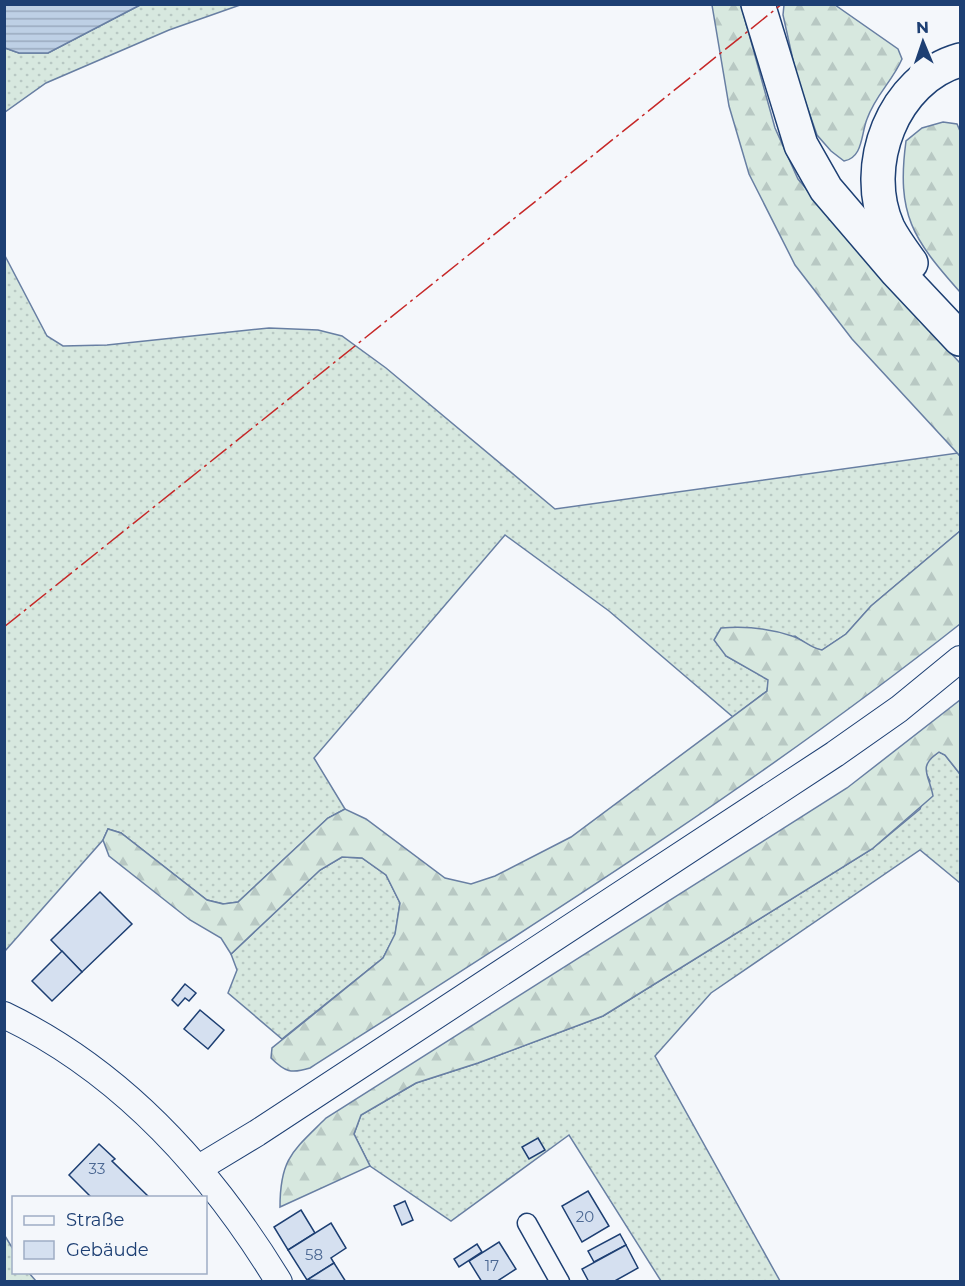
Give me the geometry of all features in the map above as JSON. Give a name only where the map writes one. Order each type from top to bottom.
[{"type":"highway","points":[[758,4],[801,145],[826,189],[897,272],[960,339]]},
{"type":"highway","points":[[960,60],[932,73],[902,101],[882,146],[878,177],[882,210],[892,236],[911,263],[960,317]]},
{"type":"main road","points":[[199,1168],[257,1133],[835,754],[899,709],[960,659]]},
{"type":"main road","points":[[4,1015],[88,1066],[156,1123],[199,1168],[245,1226],[279,1281]]},
{"type":"street","points":[[527,1223],[560,1281]]},
{"type":"green space","points":[[140,5],[240,5],[169,30],[46,83],[5,112],[5,48],[19,53],[48,53]]},
{"type":"green space","points":[[712,5],[741,5],[775,128],[798,179],[874,270],[960,363],[960,456],[852,339],[795,265],[749,174],[729,106]]},
{"type":"green space","points":[[784,5],[835,5],[898,49],[902,59],[871,110],[858,150],[850,159],[844,161],[831,151],[817,135],[797,78],[783,15]]},
{"type":"green space","points":[[943,122],[957,124],[960,131],[960,292],[930,256],[920,240],[906,207],[904,188],[906,141],[922,128]]},
{"type":"green space","points":[[4,254],[47,336],[63,346],[107,345],[269,328],[318,330],[342,336],[386,368],[555,509],[958,453],[960,456],[960,531],[871,606],[846,634],[822,650],[812,648],[795,636],[726,656],[769,680],[767,691],[733,717],[609,611],[505,535],[314,758],[345,809],[328,818],[238,902],[224,904],[207,900],[121,833],[108,829],[103,840],[5,951]]},
{"type":"green space","points":[[960,531],[960,624],[882,684],[722,799],[559,908],[310,1068],[298,1071],[284,1069],[271,1058],[272,1048],[383,958],[395,934],[400,903],[386,875],[362,858],[342,857],[320,870],[231,954],[221,938],[190,920],[109,856],[103,840],[108,829],[121,833],[207,900],[223,904],[238,902],[328,818],[345,809],[366,819],[445,878],[471,884],[495,876],[571,837],[767,691],[768,680],[726,656],[714,640],[721,628],[766,629],[796,637],[822,650],[846,634],[871,606]]},
{"type":"green space","points":[[960,700],[960,774],[945,755],[939,752],[932,757],[926,771],[933,796],[872,849],[603,1016],[478,1063],[416,1083],[361,1115],[354,1134],[370,1166],[280,1207],[283,1177],[291,1156],[326,1118],[847,788]]},
{"type":"green space","points":[[939,752],[945,755],[960,774],[960,883],[920,850],[711,993],[655,1056],[780,1281],[661,1281],[569,1135],[451,1221],[370,1166],[354,1134],[361,1115],[416,1083],[478,1063],[603,1016],[872,849],[920,809],[930,781],[924,769],[927,761]]},
{"type":"green space","points":[[342,857],[362,858],[386,875],[400,903],[395,935],[383,958],[282,1039],[228,993],[237,970],[231,954],[320,870]]},
{"type":"green space","points":[[5,1236],[12,1247],[12,1274],[30,1274],[36,1281],[5,1281]]},
{"type":"water","points":[[4,5],[140,5],[48,53],[19,53],[5,48]]},
{"type":"building","points":[[100,892],[132,924],[82,972],[51,940]]},
{"type":"building","points":[[62,951],[82,972],[52,1001],[32,981]]},
{"type":"building","points":[[185,984],[196,993],[189,1001],[185,998],[178,1006],[172,1000]]},
{"type":"building","points":[[200,1010],[224,1030],[208,1049],[184,1029]]},
{"type":"building","points":[[538,1138],[545,1150],[529,1159],[522,1147]]},
{"type":"building","points":[[99,1144],[115,1159],[112,1161],[148,1196],[90,1196],[69,1175]]},
{"type":"building","points":[[588,1191],[609,1226],[582,1242],[562,1206]]},
{"type":"building","points":[[405,1201],[413,1220],[402,1225],[394,1206]]},
{"type":"building","points":[[301,1210],[315,1233],[288,1250],[274,1227]]},
{"type":"building","points":[[331,1223],[346,1248],[331,1258],[334,1263],[307,1280],[288,1250]]},
{"type":"building","points":[[620,1234],[626,1245],[594,1262],[588,1251]]},
{"type":"building","points":[[499,1242],[516,1269],[496,1282],[482,1282],[469,1261]]},
{"type":"building","points":[[477,1244],[482,1252],[459,1267],[454,1259]]},
{"type":"building","points":[[626,1245],[638,1268],[613,1282],[589,1282],[582,1269]]},
{"type":"building","points":[[334,1263],[346,1282],[307,1280]]},
{"type":"power","points":[[4,627],[782,4]]}]
